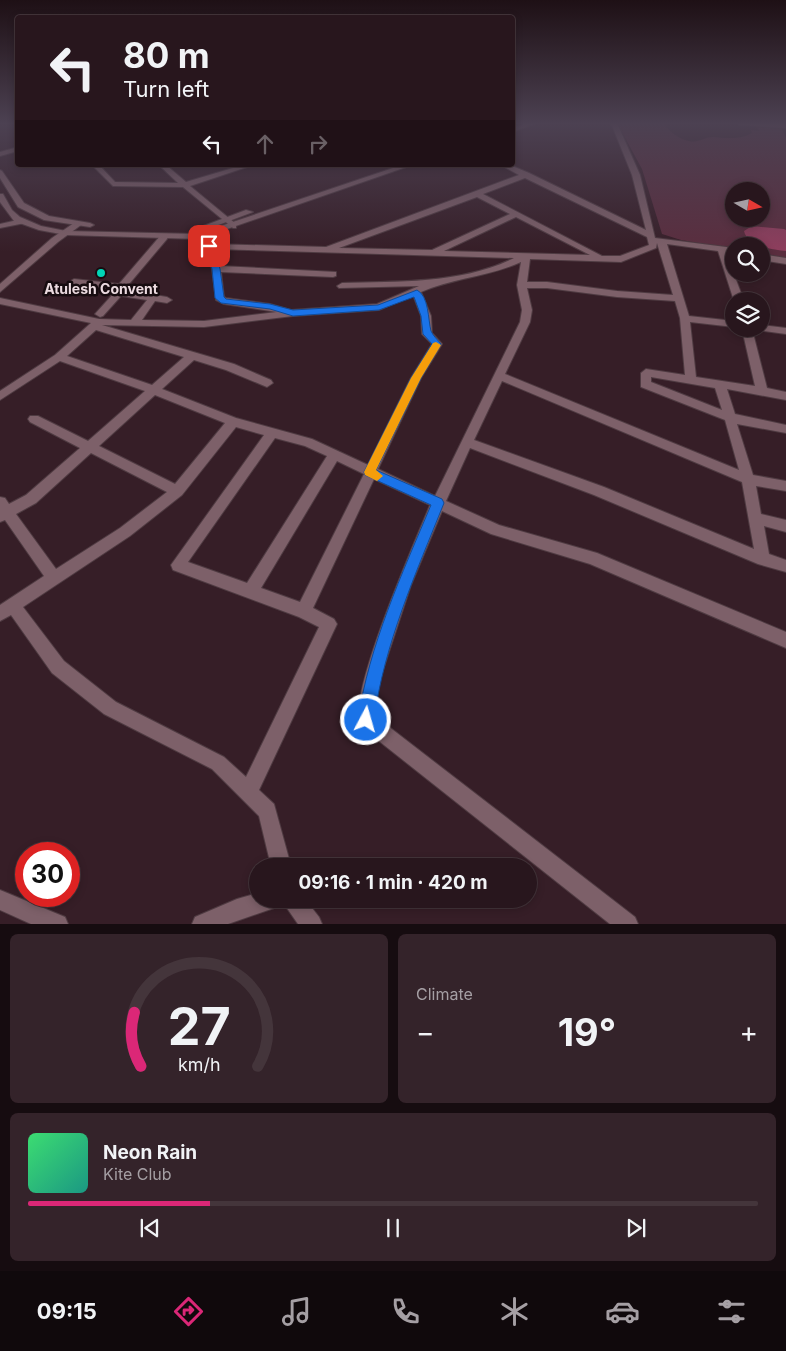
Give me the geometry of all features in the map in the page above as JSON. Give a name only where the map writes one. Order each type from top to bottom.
[{"type":"street","points":[[209,246],[621,259],[653,246],[632,166]]},
{"type":"street","points":[[97,167],[113,184],[185,185],[234,167]]},
{"type":"street","points":[[164,167],[233,226]]},
{"type":"street","points":[[0,172],[21,205],[47,218],[77,225],[197,234],[227,219],[385,167]]},
{"type":"street","points":[[0,196],[9,211],[22,221],[39,228],[66,233],[164,236],[197,234],[233,226],[403,167]]},
{"type":"street","points":[[508,167],[651,238],[662,242],[725,250]]},
{"type":"street","points":[[324,250],[526,175]]},
{"type":"street","points":[[477,194],[602,259]]},
{"type":"street","points":[[431,253],[516,214]]},
{"type":"street","points":[[0,226],[22,221]]},
{"type":"street","points":[[0,289],[77,225]]},
{"type":"street","points":[[197,234],[209,246],[216,269],[219,298],[224,301],[270,307],[293,313]]},
{"type":"street","points":[[0,396],[59,357],[98,321],[120,290],[164,236]]},
{"type":"street","points":[[662,242],[686,318],[691,380]]},
{"type":"street","points":[[721,249],[735,292]]},
{"type":"street","points":[[342,286],[434,283],[501,268],[526,256]]},
{"type":"street","points":[[526,256],[522,284],[526,310],[525,322],[438,503],[404,585],[371,682],[366,720],[628,924]]},
{"type":"street","points":[[770,258],[785,262]]},
{"type":"street","points":[[216,269],[333,274]]},
{"type":"street","points":[[74,282],[167,300]]},
{"type":"street","points":[[0,302],[98,321],[204,324],[293,313],[379,307],[417,293],[434,283]]},
{"type":"street","points":[[522,284],[547,285],[617,294],[680,298]]},
{"type":"street","points":[[304,611],[369,472],[416,378],[437,344],[427,334],[426,316],[417,293]]},
{"type":"street","points":[[134,323],[152,298]]},
{"type":"street","points":[[686,318],[725,323]]},
{"type":"street","points":[[98,321],[192,356],[230,367],[267,383]]},
{"type":"street","points":[[770,329],[786,332]]},
{"type":"street","points":[[750,337],[762,392]]},
{"type":"street","points":[[54,578],[3,510],[31,499],[192,356]]},
{"type":"street","points":[[59,357],[155,390],[233,422],[308,442],[496,530],[592,558],[786,640]]},
{"type":"street","points":[[786,396],[646,373],[645,384],[731,418],[786,429]]},
{"type":"street","points":[[499,376],[748,480],[786,486]]},
{"type":"street","points":[[720,385],[748,480],[763,559]]},
{"type":"street","points":[[34,420],[177,491]]},
{"type":"street","points":[[233,422],[177,491],[125,532],[6,609],[58,667],[110,708],[218,763],[266,811],[279,858]]},
{"type":"street","points":[[248,792],[329,624],[304,611],[178,565],[272,433]]},
{"type":"street","points":[[467,442],[600,491],[763,559],[786,566]]},
{"type":"street","points":[[250,592],[335,454]]},
{"type":"street","points":[[755,518],[786,526]]},
{"type":"street","points":[[0,900],[58,924]]},
{"type":"street","points":[[202,924],[249,906]]},
{"type":"street","points":[[299,908],[312,924]]},
{"type":"shaded area","points":[[640,166],[786,166],[786,258],[770,255],[770,237],[725,237],[725,247],[681,240],[662,234]]},
{"type":"shaded area","points":[[749,228],[784,229],[786,230],[786,251],[770,249],[770,237],[747,237],[744,231]]},
{"type":"slow traffic","points":[[377,476],[369,472],[416,378],[436,345]]},
{"type":"place","name":"Atulesh Convent","points":[[101,273]]},
{"type":"route","points":[[209,246],[216,269],[219,298],[224,301],[270,307],[293,313],[379,307],[417,293],[426,316],[427,334],[437,344],[416,378],[369,472],[438,503],[404,585],[371,682],[366,720]]}]
